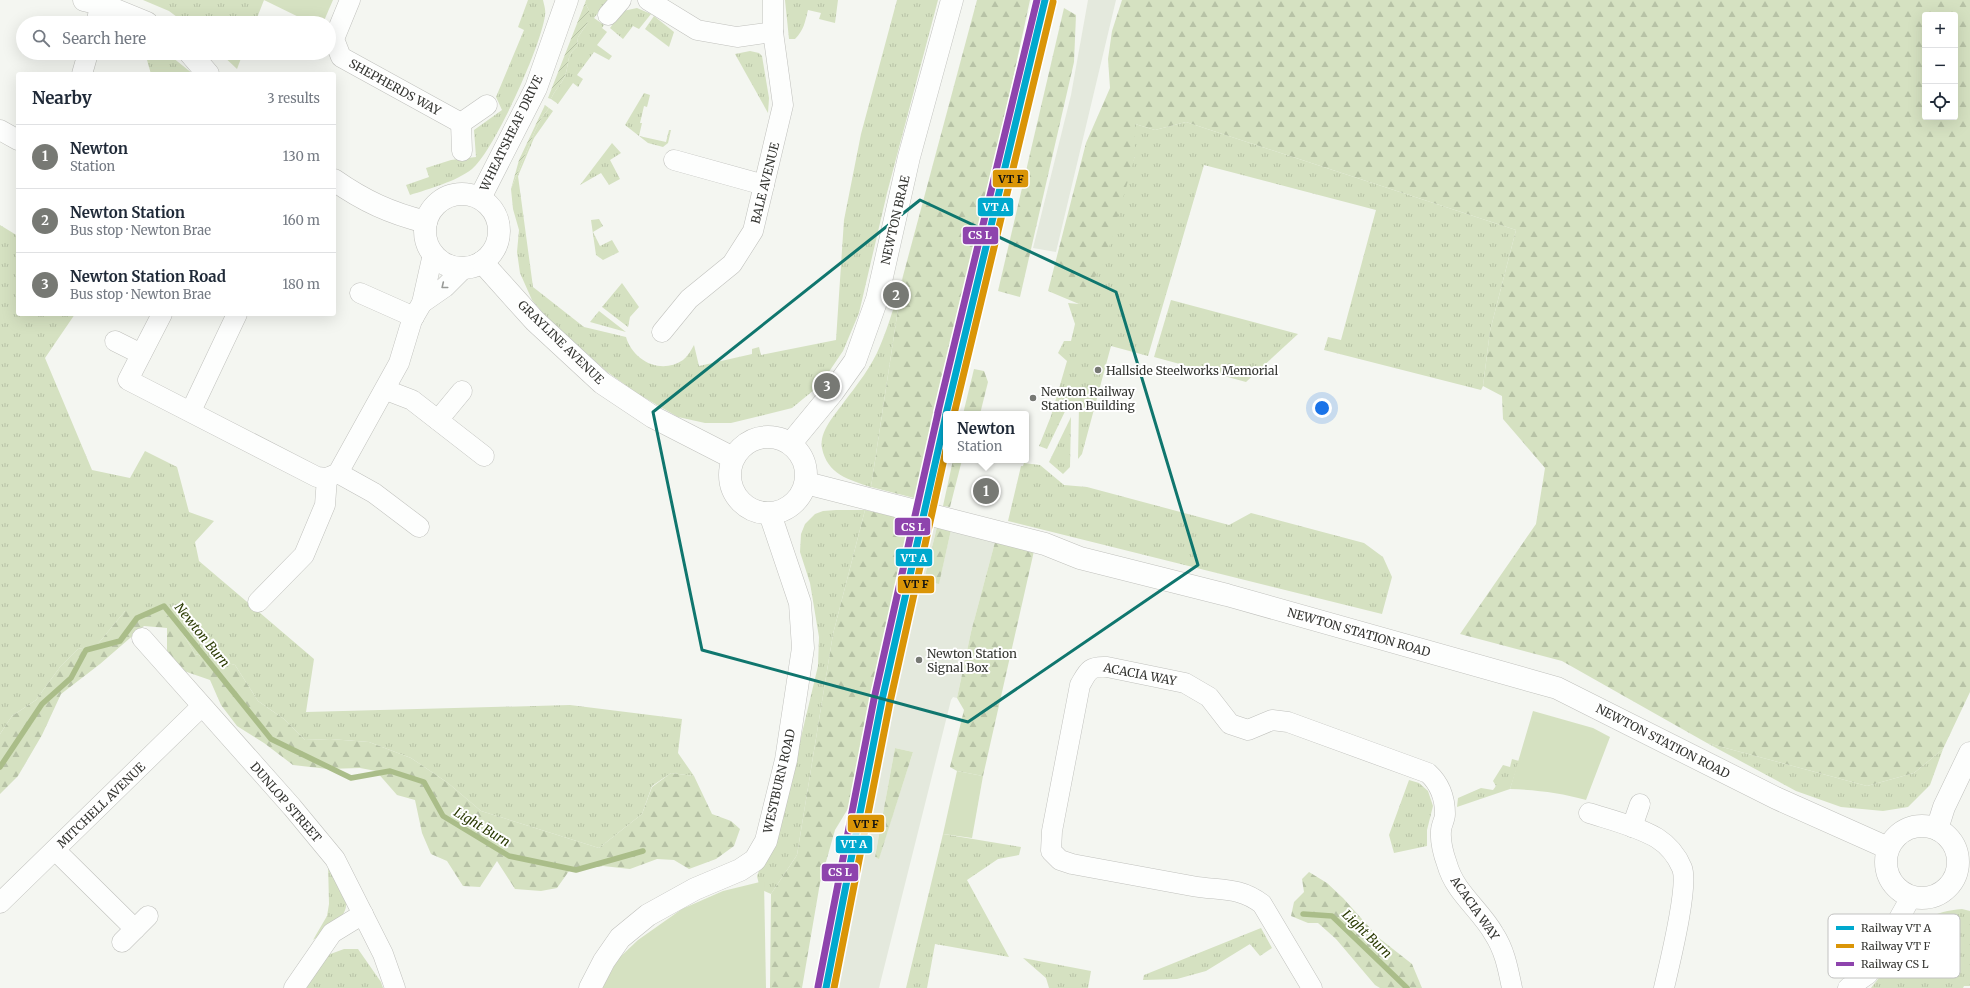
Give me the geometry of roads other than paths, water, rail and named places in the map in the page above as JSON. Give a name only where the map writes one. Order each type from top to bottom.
[{"type":"street","name":"SHEPHERDS WAY","points":[[336,34],[350,0]]},
{"type":"street","name":"WHEATSHEAF DRIVE","points":[[480,198],[536,88],[567,0]]},
{"type":"street","points":[[608,14],[621,0]]},
{"type":"street","points":[[648,0],[696,30],[737,37],[773,32]]},
{"type":"street","name":"BALE AVENUE","points":[[662,332],[689,299],[732,264],[753,231],[783,105],[773,32],[773,0]]},
{"type":"street","name":"NEWTON BRAE","points":[[791,443],[833,392],[855,361],[875,306],[910,157],[952,0]]},
{"type":"street","points":[[94,9],[120,16]]},
{"type":"street","name":"SHEPHERDS WAY","points":[[336,44],[341,57],[461,123]]},
{"type":"street","points":[[83,72],[86,60]]},
{"type":"street","points":[[196,60],[206,72]]},
{"type":"street","points":[[462,151],[461,123],[487,105]]},
{"type":"street","points":[[0,130],[16,139]]},
{"type":"street","points":[[674,160],[764,185]]},
{"type":"street","points":[[336,181],[358,197],[377,206],[400,215],[426,222]]},
{"type":"street","points":[[418,310],[474,264],[493,251],[498,239],[498,226],[494,214],[480,198],[460,194],[448,197],[437,204],[426,222],[427,243],[433,254],[446,264],[458,268],[474,264]]},
{"type":"street","points":[[258,602],[304,555],[325,505],[333,475],[386,390],[399,363],[418,310],[433,254]]},
{"type":"street","name":"GRAYLINE AVENUE","points":[[474,264],[602,383],[653,417],[733,458]]},
{"type":"street","points":[[360,293],[418,310]]},
{"type":"street","points":[[161,316],[128,380],[317,477],[333,475],[374,493],[418,527]]},
{"type":"street","points":[[191,411],[235,316]]},
{"type":"street","points":[[115,341],[141,354]]},
{"type":"street","points":[[386,390],[412,400],[484,456]]},
{"type":"street","points":[[438,420],[462,391]]},
{"type":"street","points":[[773,436],[791,443],[799,452],[806,467],[806,483],[800,496],[791,506],[781,512],[770,514],[750,510],[738,500],[731,488],[729,472],[733,458],[741,446],[756,438],[773,436]]},
{"type":"street","name":"NEWTON STATION ROAD","points":[[806,483],[1045,544],[1080,558],[1227,595],[1557,688],[1776,798],[1888,848]]},
{"type":"street","name":"WESTBURN ROAD","points":[[590,988],[604,961],[620,938],[648,915],[695,889],[740,870],[755,860],[766,841],[786,760],[803,648],[800,603],[770,514]]},
{"type":"street","name":"DUNLOP STREET","points":[[142,638],[201,707],[292,807],[335,859],[383,954],[395,988]]},
{"type":"street","name":"ACACIA WAY","points":[[1312,988],[1265,909],[1252,896],[1232,890],[1195,886],[1072,864],[1060,860],[1051,851],[1052,831],[1080,685],[1088,671],[1096,666],[1107,667],[1185,683],[1209,696],[1230,724],[1248,730],[1272,720],[1288,722],[1428,773],[1438,782],[1443,795],[1445,814],[1441,830],[1442,847],[1447,866],[1454,883],[1494,933],[1505,954],[1512,988]]},
{"type":"street","name":"MITCHELL AVENUE","points":[[0,903],[201,707]]},
{"type":"street","points":[[1937,829],[1944,806],[1970,753]]},
{"type":"street","points":[[1632,827],[1640,804]]},
{"type":"street","points":[[1588,813],[1632,827],[1658,839],[1673,852],[1683,869],[1683,888],[1664,988]]},
{"type":"street","points":[[1926,826],[1937,829],[1946,834],[1957,851],[1958,869],[1962,881],[1949,886],[1941,893],[1931,897],[1911,897],[1900,891],[1889,877],[1886,860],[1888,848],[1895,838],[1909,829],[1926,826]]},
{"type":"street","points":[[55,850],[135,929]]},
{"type":"street","points":[[1902,914],[1911,897]]},
{"type":"street","points":[[294,988],[332,933],[363,914]]},
{"type":"street","points":[[1848,988],[1862,978]]},
{"type":"waterway","name":"Newton Burn","points":[[0,767],[42,704],[71,678],[86,650],[120,641],[137,618],[164,606],[271,739],[351,778],[390,771],[424,782],[443,816],[509,856],[576,870],[643,851]]},
{"type":"waterway","name":"Light Burn","points":[[1303,914],[1332,916],[1407,988]]},
{"type":"place","name":"Newton Station","points":[[896,295]]},
{"type":"place","name":"Hallside Steelworks Memorial","points":[[1098,370]]},
{"type":"place","name":"Newton Station Road","points":[[827,386]]},
{"type":"place","name":"Newton Railway Station Building","points":[[1033,398]]},
{"type":"place","name":"Newton","points":[[986,491]]},
{"type":"place","name":"Newton Station Signal Box","points":[[919,660]]}]
